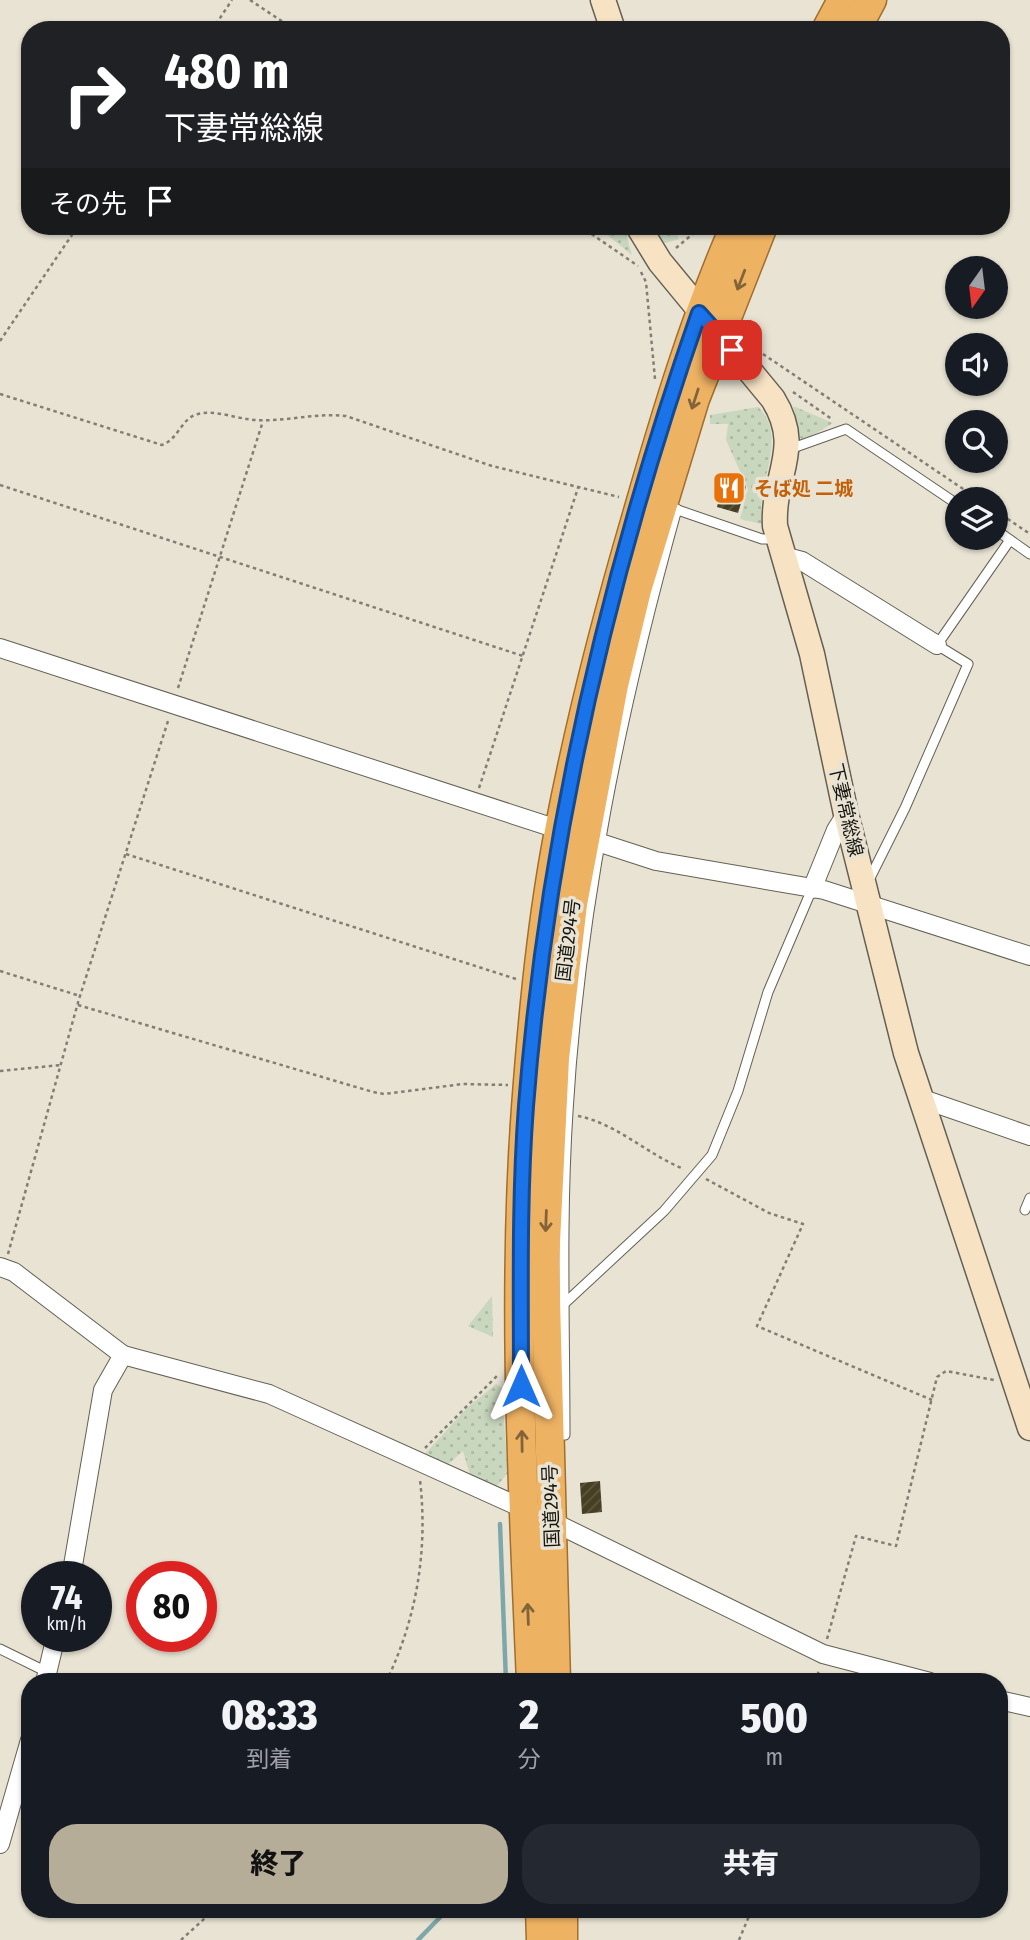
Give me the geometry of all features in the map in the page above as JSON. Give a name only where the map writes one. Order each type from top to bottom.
[{"type":"highway","points":[[831,21],[842,0]]},
{"type":"highway","points":[[861,21],[872,0]]},
{"type":"highway","name":"国道294号","points":[[556,1673],[544,1262],[551,1111],[580,835],[616,586],[672,393],[699,313],[731,235]]},
{"type":"highway","name":"国道294号","points":[[531,1673],[524,1509],[521,1260],[524,1134],[535,1009],[580,835],[614,685],[670,507],[695,398],[759,235]]},
{"type":"highway","points":[[540,1918],[541,1940]]},
{"type":"highway","points":[[563,1918],[564,1940]]},
{"type":"main road","points":[[603,0],[610,21]]},
{"type":"main road","name":"下妻常総線","points":[[644,235],[660,262],[699,313],[720,335],[781,412],[786,425],[788,449],[774,508],[781,547],[812,654],[865,894],[906,1054],[1030,1428]]},
{"type":"street","points":[[781,547],[937,645]]},
{"type":"street","points":[[0,648],[656,861],[813,889],[865,894],[1030,956]]},
{"type":"street","points":[[813,889],[836,830],[846,814]]},
{"type":"street","points":[[920,1098],[1030,1136]]},
{"type":"street","points":[[2,1267],[123,1355],[269,1394],[551,1521],[823,1654],[896,1673]]},
{"type":"street","points":[[74,1561],[103,1391],[123,1355]]},
{"type":"street","points":[[47,1673],[52,1652]]},
{"type":"street","points":[[1008,1702],[1030,1707]]},
{"type":"street","points":[[0,1844],[21,1771]]},
{"type":"lane","points":[[788,449],[804,446],[846,429],[945,496]]},
{"type":"lane","points":[[670,507],[781,547]]},
{"type":"lane","points":[[865,894],[968,664],[937,645],[1010,540],[1030,554]]},
{"type":"lane","points":[[548,1435],[565,1435],[568,1114],[586,926],[580,835]]},
{"type":"lane","points":[[565,1303],[664,1212],[698,1175],[717,1142],[738,1091],[768,992],[813,889]]},
{"type":"lane","points":[[1025,1210],[1030,1198]]},
{"type":"lane","points":[[0,1649],[39,1673]]},
{"type":"path","points":[[218,21],[232,0]]},
{"type":"path","points":[[250,0],[282,21]]},
{"type":"path","points":[[0,341],[73,235]]},
{"type":"path","points":[[593,235],[639,267],[646,282],[655,382]]},
{"type":"path","points":[[676,248],[691,235]]},
{"type":"path","points":[[762,360],[755,349],[960,487]]},
{"type":"path","points":[[791,390],[846,429]]},
{"type":"path","points":[[0,394],[162,445],[175,438],[187,419],[195,415],[264,421],[327,413],[346,416],[492,467],[622,498]]},
{"type":"path","points":[[2,1267],[80,996],[264,421]]},
{"type":"path","points":[[0,485],[523,656]]},
{"type":"path","points":[[474,801],[578,487]]},
{"type":"path","points":[[1008,518],[1030,534]]},
{"type":"path","points":[[125,853],[523,981]]},
{"type":"path","points":[[0,971],[80,996]]},
{"type":"path","points":[[78,1005],[373,1092],[384,1094],[463,1084],[511,1085]]},
{"type":"path","points":[[0,1072],[61,1065]]},
{"type":"path","points":[[568,1114],[601,1124],[662,1160],[698,1175],[769,1213],[803,1224],[757,1326],[932,1400]]},
{"type":"path","points":[[389,1673],[417,1594],[424,1521],[416,1462],[492,1379],[505,1371]]},
{"type":"path","points":[[818,1673],[856,1536],[896,1546],[937,1377],[946,1371],[1015,1383]]},
{"type":"path","points":[[181,1940],[205,1918]]},
{"type":"path","points":[[739,1940],[748,1918]]},
{"type":"green space","points":[[607,235],[626,235],[632,255]]},
{"type":"green space","points":[[656,235],[678,235],[679,239],[662,244]]},
{"type":"green space","points":[[793,406],[833,423],[805,440],[800,438]]},
{"type":"green space","points":[[758,407],[767,419],[771,432],[761,508],[762,524],[740,519],[748,489],[726,440],[728,424],[710,424],[710,415]]},
{"type":"green space","points":[[492,1296],[493,1337],[468,1326]]},
{"type":"green space","points":[[496,1384],[502,1388],[507,1474],[496,1487],[470,1475],[463,1451],[445,1467],[423,1456],[467,1408]]},
{"type":"building","points":[[726,472],[741,476],[746,487],[738,513],[717,507]]},
{"type":"building","points":[[600,1481],[602,1512],[582,1514],[580,1483]]},
{"type":"waterway","points":[[500,1524],[506,1673]]},
{"type":"waterway","points":[[418,1940],[439,1918]]},
{"type":"place","name":"そば処 二城","points":[[729,488]]},
{"type":"route","points":[[521,1386],[522,1172],[526,1109],[535,1009],[559,828],[616,586],[672,393],[699,313],[732,350]]}]
